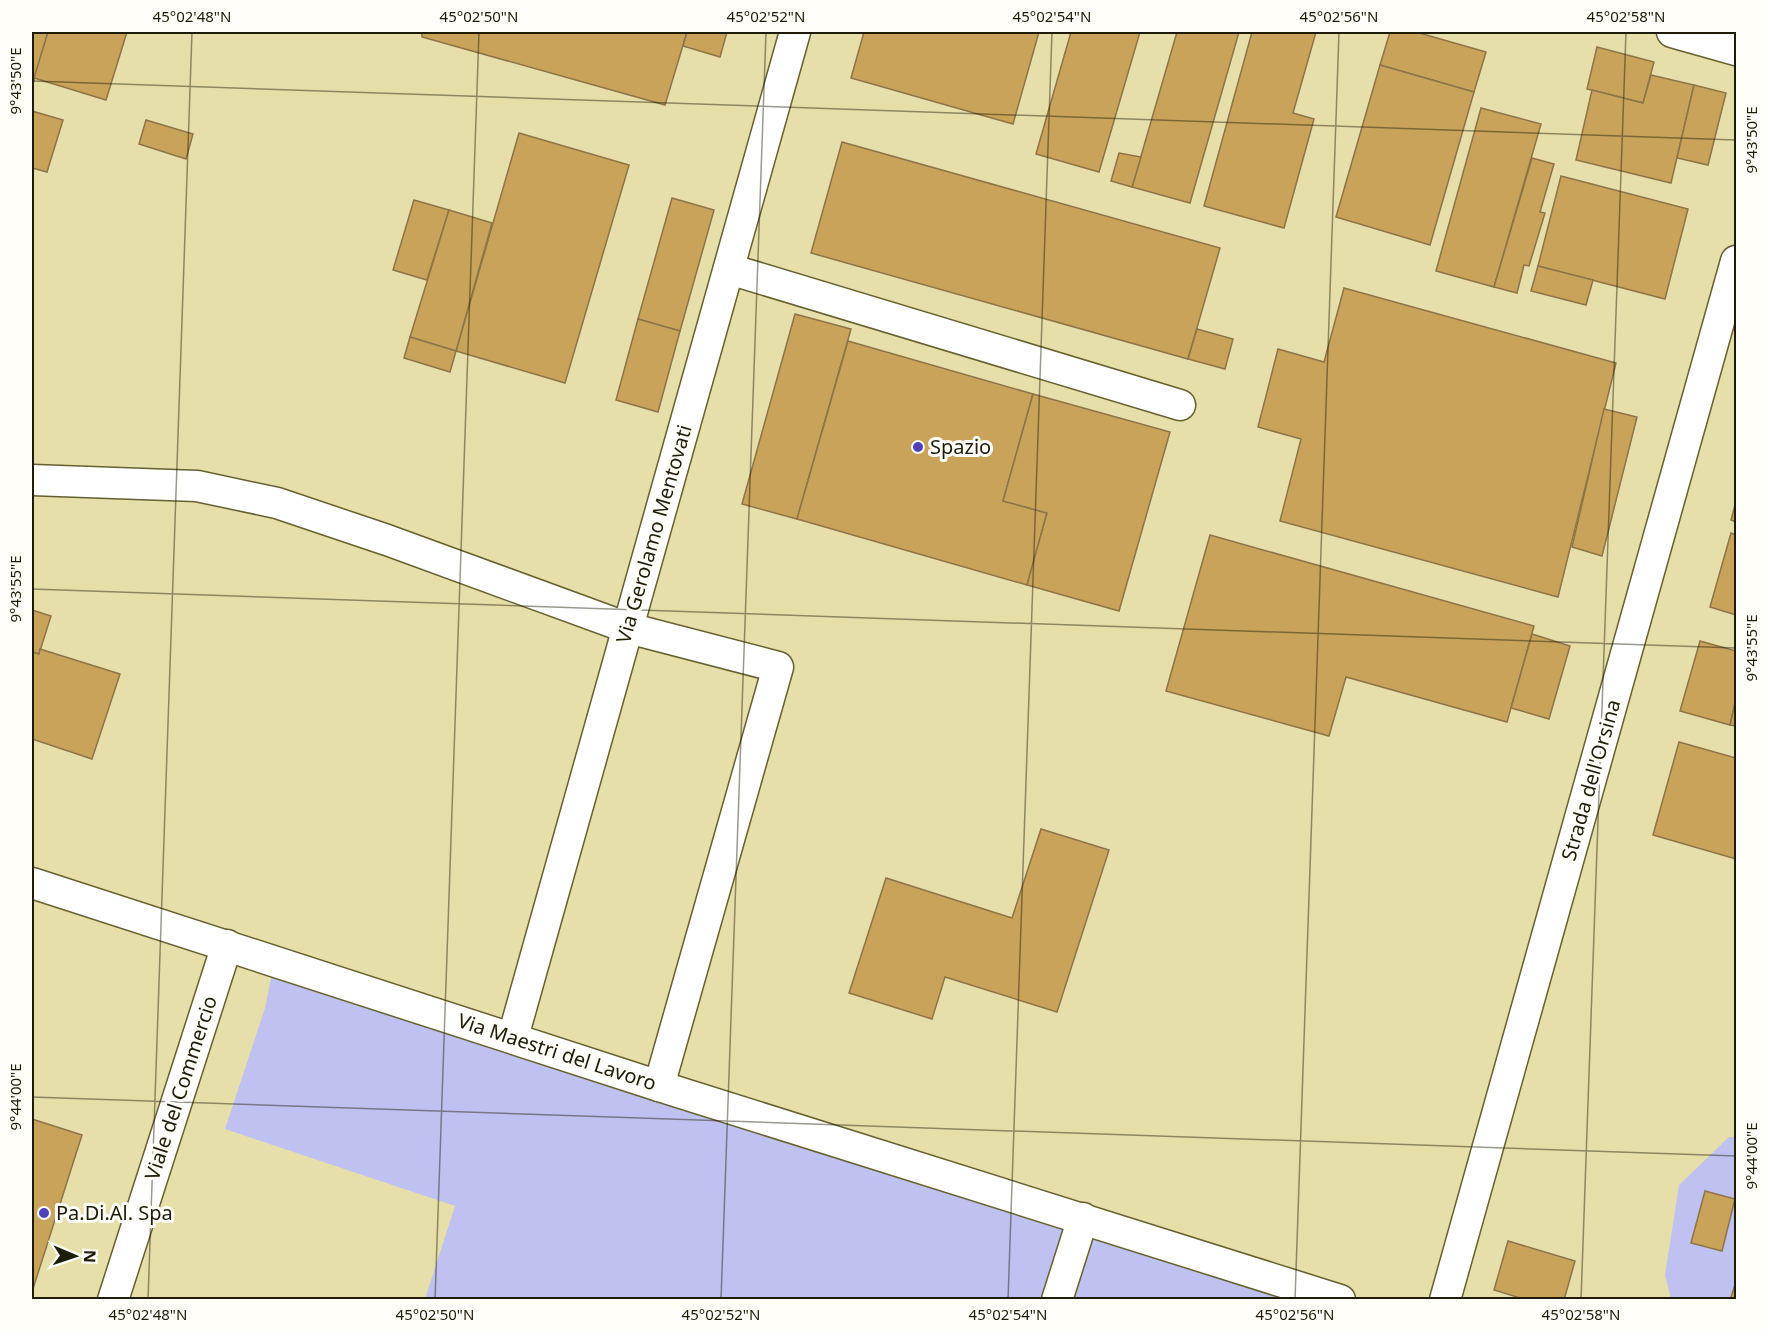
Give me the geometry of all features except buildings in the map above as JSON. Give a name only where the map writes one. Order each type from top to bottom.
[{"type":"street","name":"Via Gerolamo Mentovati","points":[[513,1037],[795,32]]},
{"type":"street","points":[[1672,32],[1737,50]]},
{"type":"street","name":"Strada dell'Orsina","points":[[1445,1299],[1737,261]]},
{"type":"street","points":[[729,270],[1180,405]]},
{"type":"street","points":[[32,480],[197,486],[277,503],[387,540],[628,628],[778,667],[659,1086]]},
{"type":"street","name":"Via Maestri del Lavoro","points":[[32,883],[659,1086],[1340,1299]]},
{"type":"street","name":"Viale del Commercio","points":[[112,1299],[227,945]]},
{"type":"street","points":[[1057,1299],[1083,1218]]},
{"type":"shaded area","points":[[274,964],[1330,1299],[425,1299],[455,1206],[225,1129],[265,1008]]},
{"type":"shaded area","points":[[1729,1137],[1736,1137],[1736,1299],[1671,1299],[1665,1275],[1679,1185]]},
{"type":"place","name":"Spazio","points":[[918,447]]},
{"type":"place","name":"Pa.Di.Al. Spa","points":[[44,1213]]}]
